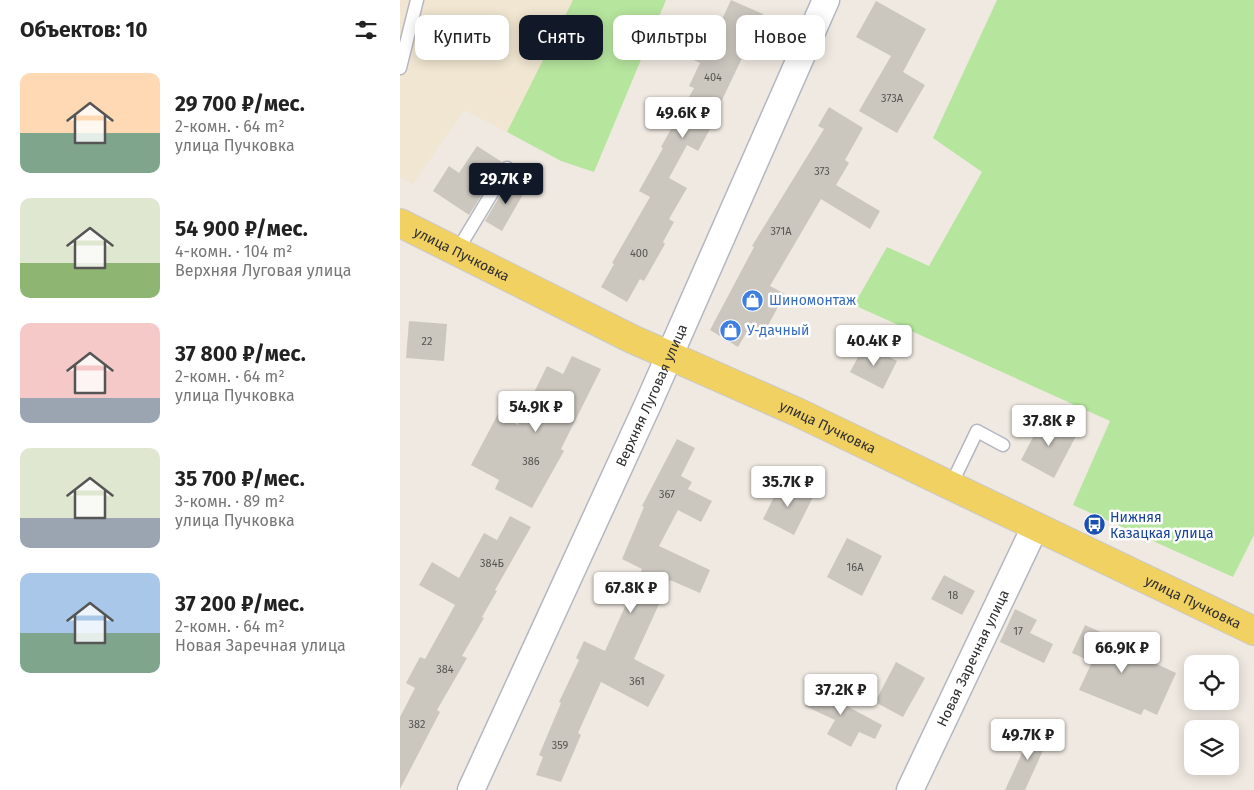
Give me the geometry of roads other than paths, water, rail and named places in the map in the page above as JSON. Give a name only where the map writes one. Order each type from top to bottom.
[{"type":"main road","name":"улица Пучковка","points":[[400,223],[632,339],[670,354],[951,485],[1034,527],[1254,631]]},
{"type":"street","name":"Верхняя Луговая улица","points":[[471,790],[670,354],[826,0]]},
{"type":"street","name":"Новая Заречная улица","points":[[910,790],[1034,527]]},
{"type":"lane","points":[[400,68],[417,0]]},
{"type":"lane","points":[[457,251],[507,168]]},
{"type":"lane","points":[[951,485],[977,431],[1003,444]]},
{"type":"place","name":"Шиномонтаж","points":[[753,300]]},
{"type":"place","name":"У-дачный","points":[[731,330]]},
{"type":"place","name":"Нижняя Казацкая улица","points":[[1094,525]]}]
